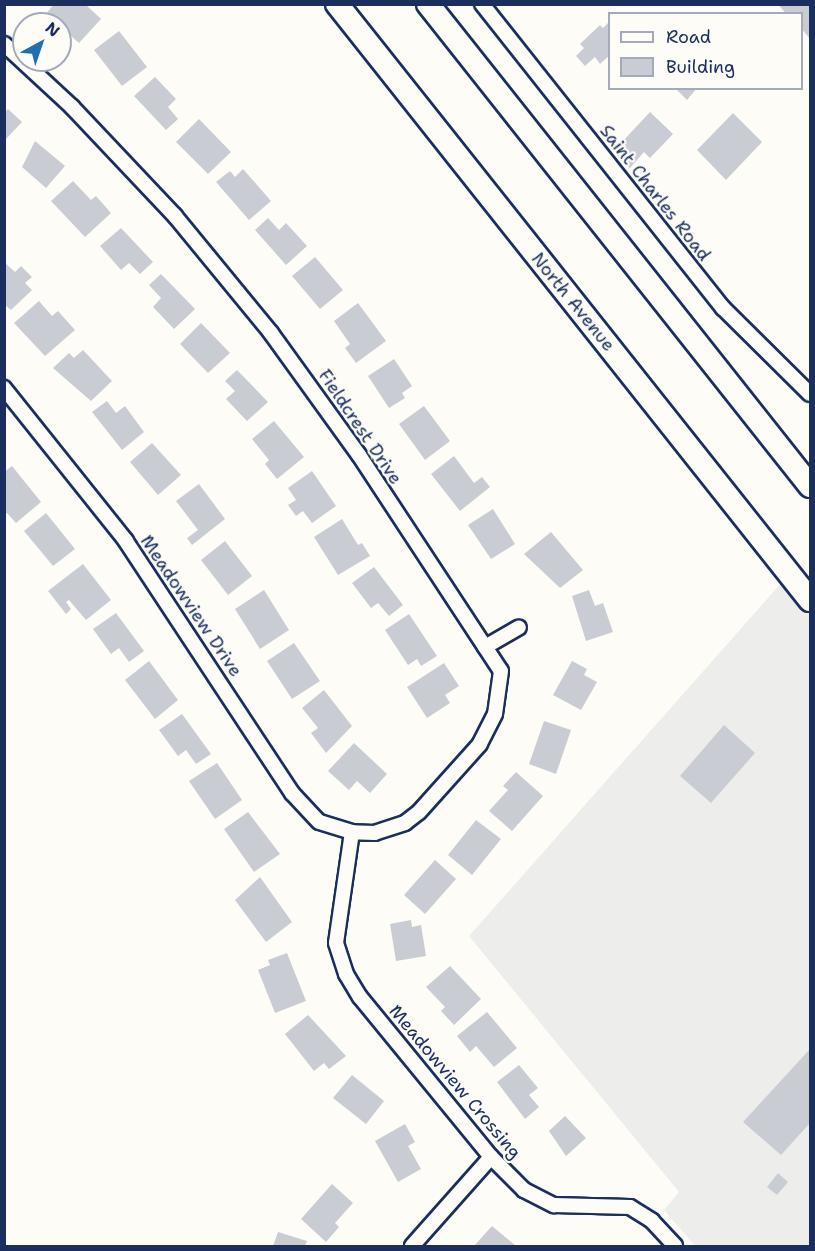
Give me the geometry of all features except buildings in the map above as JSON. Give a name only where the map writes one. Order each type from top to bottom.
[{"type":"main road","name":"North Avenue","points":[[337,4],[810,600]]},
{"type":"main road","points":[[428,4],[810,486]]},
{"type":"street","name":"Saint Charles Road","points":[[482,4],[723,308],[810,394]]},
{"type":"street","name":"Fieldcrest Drive","points":[[4,45],[134,172],[246,301],[359,455],[501,671],[495,714],[480,744],[419,812],[405,823],[375,833],[352,832]]},
{"type":"street","name":"Meadowview Drive","points":[[4,388],[126,541],[292,793],[319,822],[352,832]]},
{"type":"street","points":[[485,647],[519,627]]},
{"type":"street","name":"Meadowview Crossing","points":[[352,832],[336,943],[346,974],[360,997],[491,1157],[524,1190],[554,1204],[630,1207],[652,1221],[675,1246]]},
{"type":"street","points":[[412,1246],[491,1157]]},
{"type":"shaded area","points":[[783,581],[810,614],[810,1246],[695,1246],[664,1210],[679,1192],[469,936]]}]
